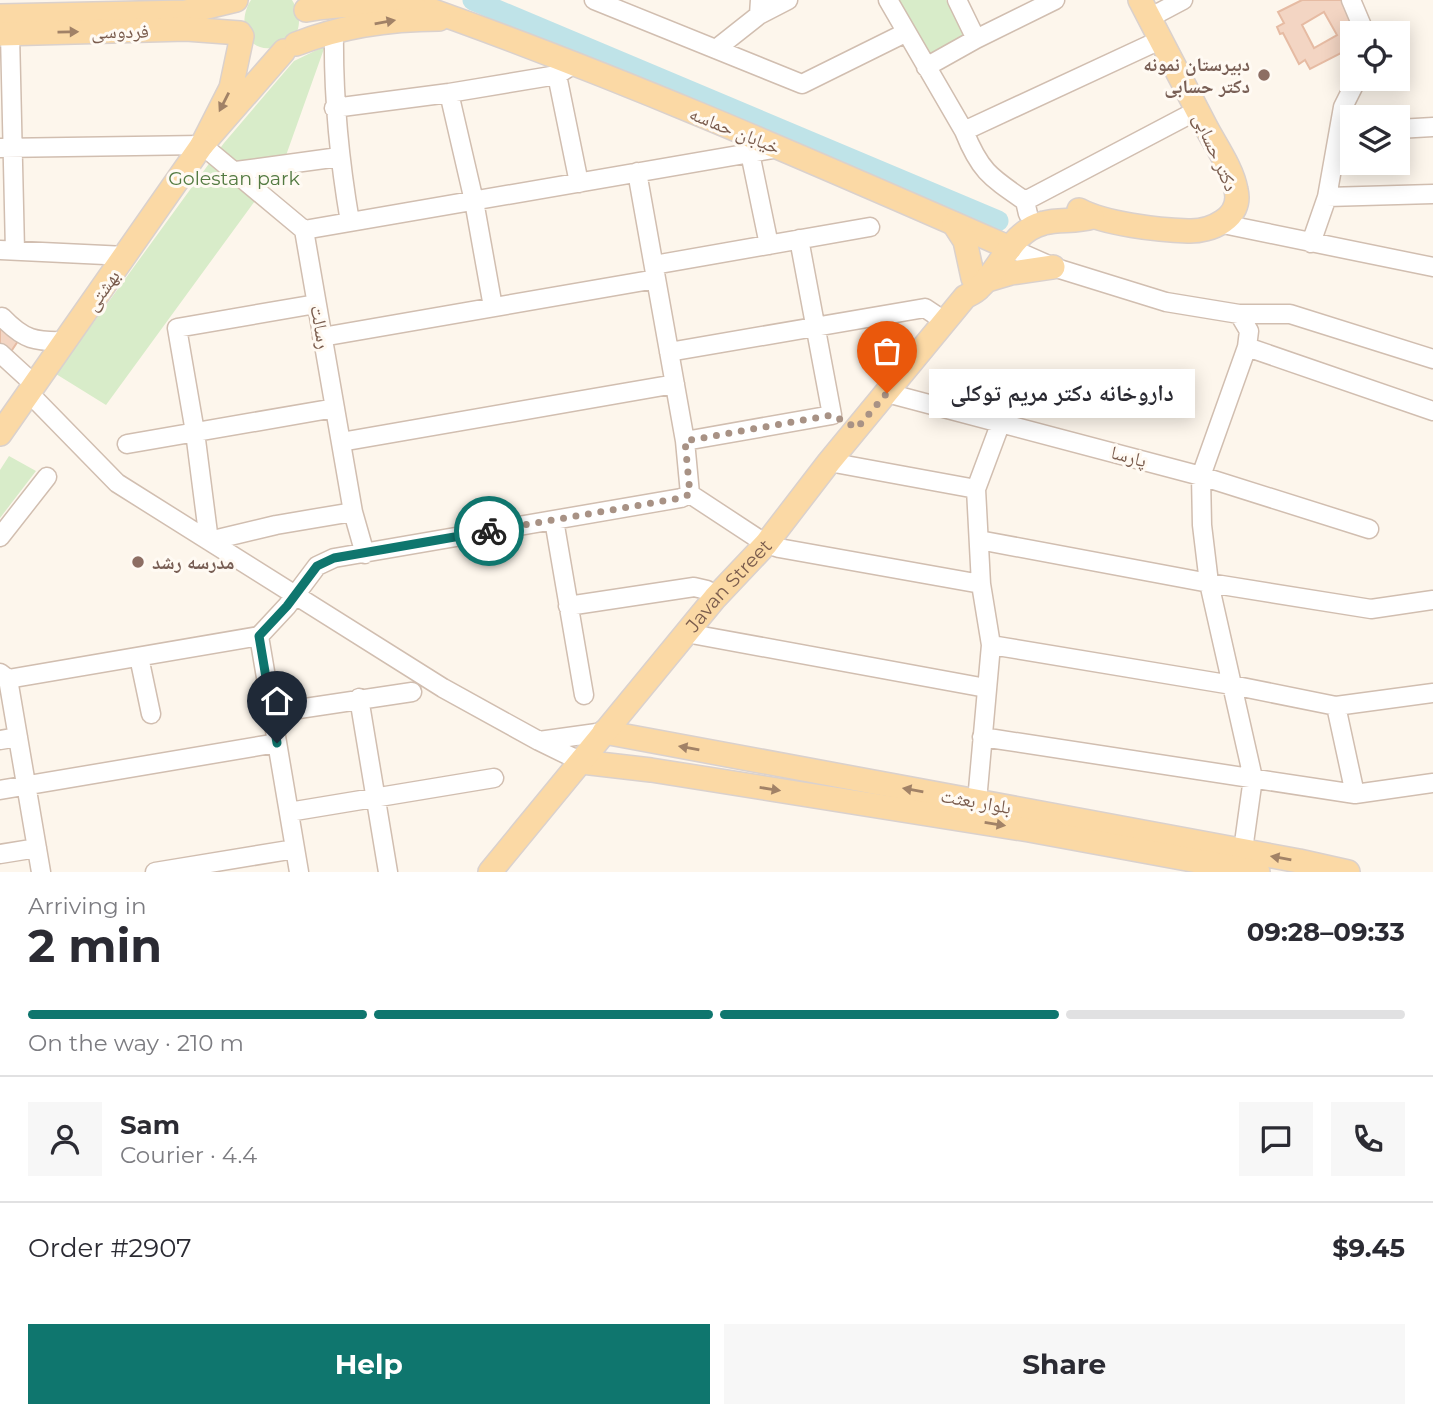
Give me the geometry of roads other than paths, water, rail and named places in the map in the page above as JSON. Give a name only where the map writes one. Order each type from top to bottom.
[{"type":"main road","name":"فردوسی","points":[[6,20],[186,12],[236,0]]},
{"type":"main road","points":[[243,0],[237,21],[241,34],[250,46],[260,52],[272,54],[290,48]]},
{"type":"main road","points":[[402,0],[457,19]]},
{"type":"main road","points":[[202,145],[303,35],[307,23],[305,4]]},
{"type":"main road","name":"خیابان حماسه","points":[[305,4],[401,7],[457,19],[565,69],[779,148],[1004,245]]},
{"type":"main road","name":"دکتر حسابی","points":[[1144,9],[1198,110],[1237,191],[1234,209],[1223,224]]},
{"type":"main road","name":"خیابان حماسه","points":[[290,48],[334,31],[401,19],[457,19]]},
{"type":"main road","name":"فردوسی","points":[[6,20],[241,34]]},
{"type":"main road","points":[[202,145],[231,88],[241,34]]},
{"type":"main road","name":"بهشتی","points":[[0,434],[202,145]]},
{"type":"main road","points":[[1004,245],[1026,208],[1078,210],[1092,217],[1171,231],[1198,232],[1223,224]]},
{"type":"main road","points":[[1004,245],[1044,223],[1077,222],[1092,217]]},
{"type":"main road","points":[[954,224],[965,241],[974,285],[1031,269],[1053,267]]},
{"type":"main road","name":"Javan Street","points":[[490,872],[715,598],[766,544],[829,462],[946,322],[1004,245]]},
{"type":"main road","name":"بلوار بعثت","points":[[604,732],[977,801],[1045,823],[1258,872]]},
{"type":"main road","points":[[651,770],[654,748],[658,743]]},
{"type":"main road","name":"بلوار بعثت","points":[[582,762],[1243,850],[1348,872]]},
{"type":"street","points":[[716,49],[760,8],[788,0]]},
{"type":"street","points":[[888,0],[964,131],[972,152],[988,176],[1026,208],[1198,110]]},
{"type":"street","points":[[957,0],[976,39]]},
{"type":"street","points":[[926,67],[1055,0]]},
{"type":"street","points":[[1144,9],[1183,0]]},
{"type":"street","points":[[1350,0],[1360,21]]},
{"type":"street","points":[[599,1],[802,84],[905,33]]},
{"type":"street","points":[[6,20],[7,251],[126,256]]},
{"type":"street","points":[[334,31],[334,108],[350,222]]},
{"type":"street","points":[[964,131],[1160,40]]},
{"type":"street","points":[[334,108],[449,93],[565,69],[579,183]]},
{"type":"street","points":[[449,93],[474,201],[493,307]]},
{"type":"street","points":[[1410,128],[1433,127]]},
{"type":"street","points":[[6,147],[202,145],[304,230],[779,148]]},
{"type":"street","points":[[1311,243],[1340,152]]},
{"type":"street","points":[[750,153],[769,245]]},
{"type":"street","points":[[236,171],[339,157]]},
{"type":"street","points":[[637,172],[685,441],[690,494]]},
{"type":"street","points":[[1327,197],[1433,194]]},
{"type":"street","points":[[1223,224],[1433,267]]},
{"type":"street","points":[[322,337],[493,307],[769,245],[870,227]]},
{"type":"street","name":"رسالت","points":[[304,230],[353,512],[365,554]]},
{"type":"street","points":[[799,239],[832,415]]},
{"type":"street","points":[[1004,245],[1053,267],[1166,302],[1239,314],[1290,314],[1433,359]]},
{"type":"street","points":[[209,541],[195,432],[177,328],[317,304]]},
{"type":"street","points":[[669,352],[925,308],[946,322]]},
{"type":"street","points":[[1239,314],[1249,331],[1247,347],[1201,476],[1202,525],[1209,583],[1253,778],[1243,850]]},
{"type":"street","points":[[0,319],[2,317],[17,332],[37,342],[66,341]]},
{"type":"street","points":[[1247,347],[1433,411]]},
{"type":"street","points":[[0,353],[117,483],[443,688],[582,762]]},
{"type":"street","points":[[341,442],[674,384]]},
{"type":"street","name":"پارسا","points":[[887,393],[1201,476],[1369,529]]},
{"type":"street","points":[[127,444],[335,408]]},
{"type":"street","points":[[685,441],[832,415],[857,428]]},
{"type":"street","points":[[977,801],[991,645],[981,584],[976,489],[1000,422]]},
{"type":"street","points":[[829,462],[976,489]]},
{"type":"street","points":[[0,537],[47,478]]},
{"type":"street","points":[[41,872],[18,737],[4,676],[139,657],[259,636],[317,566],[334,558],[681,498],[690,494]]},
{"type":"street","points":[[690,494],[766,544],[981,584]]},
{"type":"street","points":[[209,541],[276,525],[353,512]]},
{"type":"street","points":[[554,520],[584,695]]},
{"type":"street","points":[[979,540],[1209,583],[1371,609],[1433,600]]},
{"type":"street","points":[[568,606],[694,587],[707,590],[715,598]]},
{"type":"street","points":[[687,633],[986,688]]},
{"type":"street","points":[[259,636],[299,872]]},
{"type":"street","points":[[991,645],[1232,685],[1336,706],[1433,693]]},
{"type":"street","points":[[139,657],[151,714]]},
{"type":"street","points":[[272,713],[412,692]]},
{"type":"street","points":[[359,698],[388,872]]},
{"type":"street","points":[[1336,706],[1356,794]]},
{"type":"street","points":[[540,741],[604,732]]},
{"type":"street","points":[[0,740],[18,737]]},
{"type":"street","points":[[982,737],[1356,794],[1433,783]]},
{"type":"street","points":[[0,790],[277,743]]},
{"type":"street","points":[[289,813],[494,778]]},
{"type":"street","points":[[0,854],[37,848]]},
{"type":"street","points":[[155,872],[295,849]]},
{"type":"waterway","points":[[473,0],[998,221]]},
{"type":"place","name":"دبیرستان نمونه دکتر حسابی","points":[[1264,75]]},
{"type":"place","name":"داروخانه دکتر مریم توکلی","points":[[887,393]]},
{"type":"place","name":"مدرسه رشد","points":[[138,562]]},
{"type":"park label","name":"Golestan park","points":[[234,178]]}]
